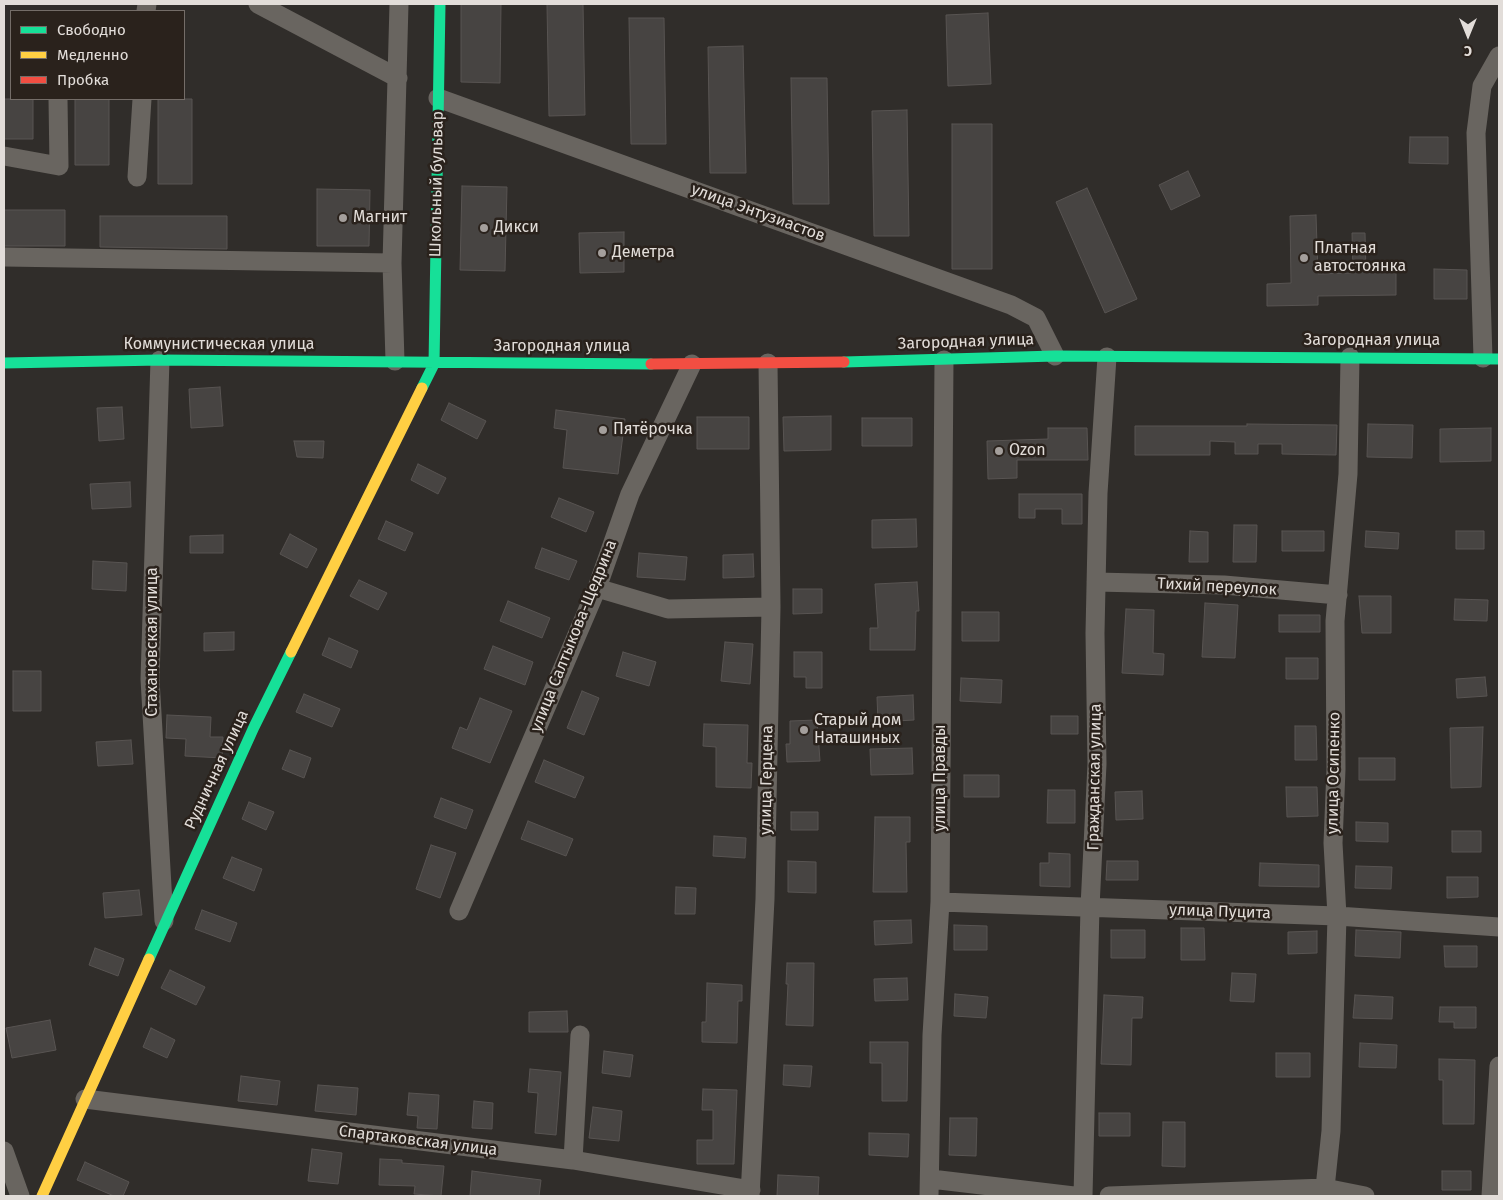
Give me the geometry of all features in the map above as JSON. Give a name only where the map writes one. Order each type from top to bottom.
[{"type":"street","points":[[258,4],[398,78]]},
{"type":"street","points":[[395,361],[392,263],[399,4]]},
{"type":"street","name":"Школьный бульвар","points":[[434,364],[440,4]]},
{"type":"street","points":[[1491,358],[1476,133],[1482,86],[1499,56]]},
{"type":"street","name":"улица Энтузиастов","points":[[438,98],[1011,305],[1036,318],[1055,356]]},
{"type":"street","points":[[4,156],[59,166],[58,100]]},
{"type":"street","points":[[138,177],[142,100]]},
{"type":"street","points":[[4,257],[392,263]]},
{"type":"street","name":"Загородная улица","points":[[434,364],[692,364],[944,360],[1055,356],[1491,358]]},
{"type":"street","name":"Гражданская улица","points":[[1083,1196],[1090,907],[1097,764],[1096,582],[1098,493],[1107,357]]},
{"type":"street","name":"улица Осипенко","points":[[1325,1188],[1331,1131],[1337,916],[1333,843],[1338,595],[1348,474],[1350,357]]},
{"type":"street","name":"Коммунистическая улица","points":[[4,363],[160,360],[395,361],[434,364]]},
{"type":"street","name":"Стахановская улица","points":[[160,360],[150,679],[165,923]]},
{"type":"street","name":"улица Правды","points":[[930,1188],[932,1035],[940,902],[944,360]]},
{"type":"street","name":"улица Герцена","points":[[751,1193],[765,899],[771,607],[768,363]]},
{"type":"street","name":"Рудничная улица","points":[[42,1196],[258,719],[434,364]]},
{"type":"street","name":"улица Салтыкова-Щедрина","points":[[459,911],[596,588],[630,494],[692,364]]},
{"type":"street","name":"Тихий переулок","points":[[1096,582],[1224,585],[1338,595]]},
{"type":"street","points":[[596,588],[668,608],[771,607]]},
{"type":"street","name":"улица Пуцита","points":[[940,902],[1337,916],[1499,927]]},
{"type":"street","points":[[573,1160],[580,1035]]},
{"type":"street","points":[[1492,1196],[1499,1066]]},
{"type":"street","name":"Спартаковская улица","points":[[85,1099],[573,1160],[751,1193]]},
{"type":"street","points":[[4,1151],[20,1196]]},
{"type":"street","points":[[930,1188],[1074,1196]]},
{"type":"street","points":[[1108,1196],[1325,1188],[1366,1196]]},
{"type":"building","points":[[461,4],[501,4],[500,83],[461,82]]},
{"type":"building","points":[[547,4],[583,4],[585,115],[549,116]]},
{"type":"building","points":[[988,13],[991,84],[948,86],[946,15]]},
{"type":"building","points":[[629,18],[664,18],[666,144],[631,144]]},
{"type":"building","points":[[743,46],[746,173],[710,173],[708,47]]},
{"type":"building","points":[[791,78],[827,78],[829,204],[793,204]]},
{"type":"building","points":[[4,99],[33,100],[33,139],[4,139]]},
{"type":"building","points":[[192,99],[192,184],[158,184],[158,100]]},
{"type":"building","points":[[75,100],[109,100],[109,165],[75,165]]},
{"type":"building","points":[[907,110],[909,236],[874,236],[872,111]]},
{"type":"building","points":[[952,124],[992,124],[992,269],[952,269]]},
{"type":"building","points":[[1410,137],[1448,137],[1448,164],[1409,163]]},
{"type":"building","points":[[1188,171],[1200,196],[1171,210],[1159,185]]},
{"type":"building","name":"Дикси","points":[[462,186],[507,187],[505,271],[460,270]]},
{"type":"building","points":[[1087,188],[1137,299],[1105,313],[1056,202]]},
{"type":"building","name":"Магнит","points":[[317,189],[370,190],[369,246],[317,246]]},
{"type":"building","points":[[4,210],[65,210],[65,246],[4,246]]},
{"type":"building","points":[[1316,215],[1318,274],[1353,273],[1352,233],[1365,233],[1366,271],[1396,271],[1396,295],[1318,296],[1318,305],[1267,306],[1267,284],[1291,283],[1290,216]]},
{"type":"building","points":[[100,216],[227,216],[227,249],[100,247]]},
{"type":"building","name":"Деметра","points":[[624,232],[624,272],[580,273],[579,233]]},
{"type":"building","points":[[1434,269],[1467,270],[1467,299],[1434,299]]},
{"type":"building","points":[[220,387],[223,426],[191,428],[189,389]]},
{"type":"building","points":[[449,403],[486,421],[477,439],[441,420]]},
{"type":"building","points":[[122,407],[124,439],[99,441],[97,408]]},
{"type":"building","points":[[556,410],[625,419],[618,474],[563,468],[567,430],[554,428]]},
{"type":"building","points":[[831,416],[831,450],[784,451],[783,417]]},
{"type":"building","points":[[697,417],[749,417],[749,449],[697,449]]},
{"type":"building","points":[[862,418],[912,418],[912,446],[862,446]]},
{"type":"building","points":[[1247,424],[1337,425],[1336,455],[1282,454],[1282,444],[1258,444],[1258,454],[1235,454],[1235,442],[1210,441],[1210,455],[1135,455],[1135,426],[1247,426]]},
{"type":"building","points":[[1368,424],[1413,425],[1412,458],[1367,457]]},
{"type":"building","points":[[1048,428],[1087,428],[1088,460],[1017,460],[1017,478],[988,479],[987,441],[1048,439]]},
{"type":"building","points":[[1491,428],[1491,461],[1440,462],[1440,429]]},
{"type":"building","points":[[294,441],[324,441],[323,458],[297,457]]},
{"type":"building","points":[[418,464],[446,478],[438,494],[411,480]]},
{"type":"building","points":[[130,482],[131,507],[92,509],[90,484]]},
{"type":"building","points":[[1019,494],[1082,494],[1082,524],[1062,524],[1062,509],[1035,509],[1035,518],[1019,518]]},
{"type":"building","points":[[559,498],[594,512],[586,532],[551,517]]},
{"type":"building","points":[[916,519],[917,547],[872,548],[872,520]]},
{"type":"building","points":[[386,521],[413,533],[405,551],[378,539]]},
{"type":"building","points":[[1234,525],[1257,525],[1256,562],[1233,562]]},
{"type":"building","points":[[1190,531],[1208,532],[1208,562],[1189,562]]},
{"type":"building","points":[[1282,531],[1324,531],[1324,551],[1282,551]]},
{"type":"building","points":[[1366,531],[1399,533],[1398,549],[1365,547]]},
{"type":"building","points":[[1456,531],[1484,531],[1484,549],[1456,549]]},
{"type":"building","points":[[290,534],[317,549],[307,568],[280,554]]},
{"type":"building","points":[[223,535],[223,553],[190,553],[190,536]]},
{"type":"building","points":[[542,548],[577,561],[569,580],[535,568]]},
{"type":"building","points":[[639,553],[687,557],[685,580],[637,577]]},
{"type":"building","points":[[753,554],[754,577],[723,578],[723,555]]},
{"type":"building","points":[[93,561],[127,563],[126,591],[92,589]]},
{"type":"building","points":[[359,580],[387,593],[378,610],[350,596]]},
{"type":"building","points":[[917,582],[919,611],[916,611],[915,650],[870,650],[870,628],[878,628],[875,584]]},
{"type":"building","points":[[793,589],[822,589],[822,613],[793,614]]},
{"type":"building","points":[[1359,596],[1391,596],[1391,633],[1362,633]]},
{"type":"building","points":[[1455,599],[1488,600],[1487,621],[1454,620]]},
{"type":"building","points":[[508,601],[550,618],[542,638],[500,621]]},
{"type":"building","points":[[1205,603],[1238,605],[1235,658],[1202,657]]},
{"type":"building","points":[[1126,609],[1154,610],[1153,653],[1164,654],[1163,675],[1122,673]]},
{"type":"building","points":[[962,612],[999,612],[999,641],[962,641]]},
{"type":"building","points":[[1279,615],[1320,615],[1320,632],[1279,632]]},
{"type":"building","points":[[234,632],[234,650],[204,651],[204,633]]},
{"type":"building","points":[[329,638],[358,651],[351,668],[322,655]]},
{"type":"building","points":[[725,642],[753,644],[750,684],[721,681]]},
{"type":"building","points":[[493,646],[533,662],[525,685],[484,669]]},
{"type":"building","points":[[623,652],[656,662],[649,686],[616,676]]},
{"type":"building","points":[[794,652],[822,652],[822,688],[806,688],[806,677],[794,677]]},
{"type":"building","points":[[1286,658],[1318,658],[1318,679],[1286,679]]},
{"type":"building","points":[[13,671],[41,671],[41,711],[13,711]]},
{"type":"building","points":[[1485,677],[1487,696],[1457,698],[1456,679]]},
{"type":"building","points":[[961,678],[1002,680],[1001,703],[960,701]]},
{"type":"building","points":[[582,691],[599,698],[584,735],[567,728]]},
{"type":"building","points":[[304,694],[340,709],[332,727],[296,712]]},
{"type":"building","points":[[913,695],[914,720],[878,722],[877,697]]},
{"type":"building","points":[[480,698],[512,711],[490,763],[452,748],[460,727],[467,730]]},
{"type":"building","points":[[167,715],[211,717],[210,737],[223,737],[222,758],[185,756],[186,739],[166,738]]},
{"type":"building","points":[[1051,716],[1078,716],[1078,734],[1051,734]]},
{"type":"building","points":[[817,720],[820,761],[787,762],[786,744],[790,744],[790,721]]},
{"type":"building","points":[[704,724],[748,725],[747,763],[752,763],[751,788],[716,787],[716,747],[703,746]]},
{"type":"building","points":[[1295,726],[1316,726],[1317,760],[1295,760]]},
{"type":"building","points":[[1483,727],[1481,787],[1451,788],[1450,728]]},
{"type":"building","points":[[131,740],[133,764],[98,766],[96,742]]},
{"type":"building","points":[[912,748],[913,774],[871,775],[870,749]]},
{"type":"building","points":[[290,750],[311,758],[304,778],[282,769]]},
{"type":"building","points":[[1359,758],[1395,758],[1395,780],[1359,780]]},
{"type":"building","points":[[544,760],[584,777],[575,798],[535,782]]},
{"type":"building","points":[[964,775],[999,775],[999,797],[964,797]]},
{"type":"building","points":[[1286,787],[1317,787],[1318,816],[1287,817]]},
{"type":"building","points":[[1048,790],[1075,790],[1075,823],[1047,823]]},
{"type":"building","points":[[1142,791],[1143,819],[1116,820],[1115,792]]},
{"type":"building","points":[[441,798],[473,810],[466,829],[434,817]]},
{"type":"building","points":[[249,802],[274,812],[266,830],[242,819]]},
{"type":"building","points":[[791,812],[818,812],[818,830],[791,830]]},
{"type":"building","points":[[875,817],[910,817],[910,842],[906,842],[907,892],[873,892]]},
{"type":"building","points":[[528,821],[573,839],[566,856],[521,839]]},
{"type":"building","points":[[1356,822],[1388,823],[1388,842],[1356,841]]},
{"type":"building","points":[[1452,831],[1481,831],[1481,852],[1452,852]]},
{"type":"building","points":[[714,836],[746,838],[745,858],[713,856]]},
{"type":"building","points":[[431,845],[456,853],[440,898],[416,889]]},
{"type":"building","points":[[1049,853],[1070,854],[1070,887],[1040,886],[1040,863],[1049,863]]},
{"type":"building","points":[[232,857],[262,869],[254,891],[223,878]]},
{"type":"building","points":[[788,861],[816,862],[816,893],[788,892]]},
{"type":"building","points":[[1107,861],[1138,861],[1138,880],[1106,880]]},
{"type":"building","points":[[1260,863],[1319,865],[1319,887],[1259,886]]},
{"type":"building","points":[[1356,866],[1392,867],[1391,889],[1355,888]]},
{"type":"building","points":[[1447,877],[1478,877],[1478,897],[1447,898]]},
{"type":"building","points":[[676,887],[696,888],[695,914],[675,914]]},
{"type":"building","points":[[139,890],[142,915],[105,918],[103,893]]},
{"type":"building","points":[[202,910],[237,923],[230,942],[195,929]]},
{"type":"building","points":[[911,920],[912,943],[875,945],[874,921]]},
{"type":"building","points":[[954,925],[987,926],[987,950],[954,950]]},
{"type":"building","points":[[1181,928],[1204,928],[1205,960],[1181,960]]},
{"type":"building","points":[[1111,930],[1145,930],[1145,958],[1111,958]]},
{"type":"building","points":[[1356,930],[1401,932],[1400,958],[1355,956]]},
{"type":"building","points":[[1317,931],[1317,953],[1288,954],[1288,932]]},
{"type":"building","points":[[1444,946],[1477,946],[1477,967],[1445,967]]},
{"type":"building","points":[[95,948],[124,959],[118,976],[89,965]]},
{"type":"building","points":[[787,963],[814,963],[813,1026],[786,1025]]},
{"type":"building","points":[[170,970],[205,987],[196,1005],[161,988]]},
{"type":"building","points":[[1232,973],[1256,974],[1254,1002],[1230,1001]]},
{"type":"building","points":[[907,978],[908,1000],[875,1001],[874,979]]},
{"type":"building","points":[[707,983],[742,985],[742,1001],[738,1001],[737,1043],[702,1042],[702,1022],[706,1022]]},
{"type":"building","points":[[955,994],[988,997],[986,1018],[954,1016]]},
{"type":"building","points":[[1104,995],[1143,997],[1142,1018],[1132,1018],[1131,1065],[1101,1064]]},
{"type":"building","points":[[1355,995],[1393,997],[1392,1019],[1353,1018]]},
{"type":"building","points":[[1440,1007],[1476,1007],[1476,1028],[1454,1028],[1454,1022],[1439,1022]]},
{"type":"building","points":[[567,1011],[568,1032],[529,1032],[529,1012]]},
{"type":"building","points":[[50,1020],[56,1050],[12,1058],[6,1028]]},
{"type":"building","points":[[151,1028],[175,1040],[167,1058],[143,1047]]},
{"type":"building","points":[[870,1042],[908,1042],[907,1101],[882,1101],[882,1063],[870,1063]]},
{"type":"building","points":[[1360,1043],[1397,1045],[1396,1068],[1359,1067]]},
{"type":"building","points":[[604,1051],[633,1055],[630,1077],[602,1073]]},
{"type":"building","points":[[1276,1053],[1310,1053],[1310,1077],[1276,1077]]},
{"type":"building","points":[[1439,1059],[1475,1060],[1474,1124],[1443,1124],[1443,1080],[1439,1080]]},
{"type":"building","points":[[784,1065],[812,1066],[810,1087],[783,1085]]},
{"type":"building","points":[[530,1069],[561,1072],[556,1135],[535,1133],[538,1093],[528,1092]]},
{"type":"building","points":[[241,1076],[280,1081],[277,1105],[238,1101]]},
{"type":"building","points":[[318,1085],[358,1088],[356,1115],[315,1111]]},
{"type":"building","points":[[703,1089],[737,1090],[734,1164],[697,1164],[697,1140],[713,1140],[713,1110],[702,1110]]},
{"type":"building","points":[[409,1093],[439,1095],[437,1129],[417,1128],[418,1116],[407,1115]]},
{"type":"building","points":[[474,1101],[493,1103],[492,1129],[472,1128]]},
{"type":"building","points":[[593,1107],[622,1111],[619,1141],[589,1138]]},
{"type":"building","points":[[1099,1113],[1130,1113],[1130,1136],[1099,1136]]},
{"type":"building","points":[[950,1118],[977,1118],[976,1156],[949,1155]]},
{"type":"building","points":[[1163,1122],[1185,1122],[1185,1167],[1162,1166]]},
{"type":"building","points":[[869,1133],[909,1134],[908,1157],[869,1155]]},
{"type":"building","points":[[312,1149],[342,1153],[338,1184],[308,1181]]},
{"type":"building","points":[[380,1159],[402,1160],[402,1163],[444,1166],[441,1196],[414,1194],[415,1186],[379,1185]]},
{"type":"building","points":[[85,1162],[129,1182],[123,1196],[114,1196],[77,1180]]},
{"type":"building","points":[[472,1171],[541,1180],[539,1196],[470,1196]]},
{"type":"building","points":[[1442,1171],[1471,1171],[1471,1190],[1442,1190]]},
{"type":"building","points":[[778,1175],[819,1177],[818,1196],[777,1196]]},
{"type":"traffic: fast","points":[[422,388],[434,364],[440,4]]},
{"type":"traffic: fast","points":[[844,362],[1055,356],[1499,359]]},
{"type":"traffic: fast","points":[[4,363],[160,360],[651,364]]},
{"type":"traffic: fast","points":[[149,959],[254,727],[291,652]]},
{"type":"traffic: slow","points":[[291,652],[422,388]]},
{"type":"traffic: slow","points":[[42,1196],[149,959]]},
{"type":"traffic: jam","points":[[651,364],[844,362]]},
{"type":"place","name":"Магнит","points":[[343,218]]},
{"type":"place","name":"Дикси","points":[[484,228]]},
{"type":"place","name":"Деметра","points":[[602,253]]},
{"type":"place","name":"Платная автостоянка","points":[[1304,258]]},
{"type":"place","name":"Пятёрочка","points":[[603,430]]},
{"type":"place","name":"Ozon","points":[[999,451]]},
{"type":"place","name":"Старый дом Наташиных","points":[[804,730]]}]
